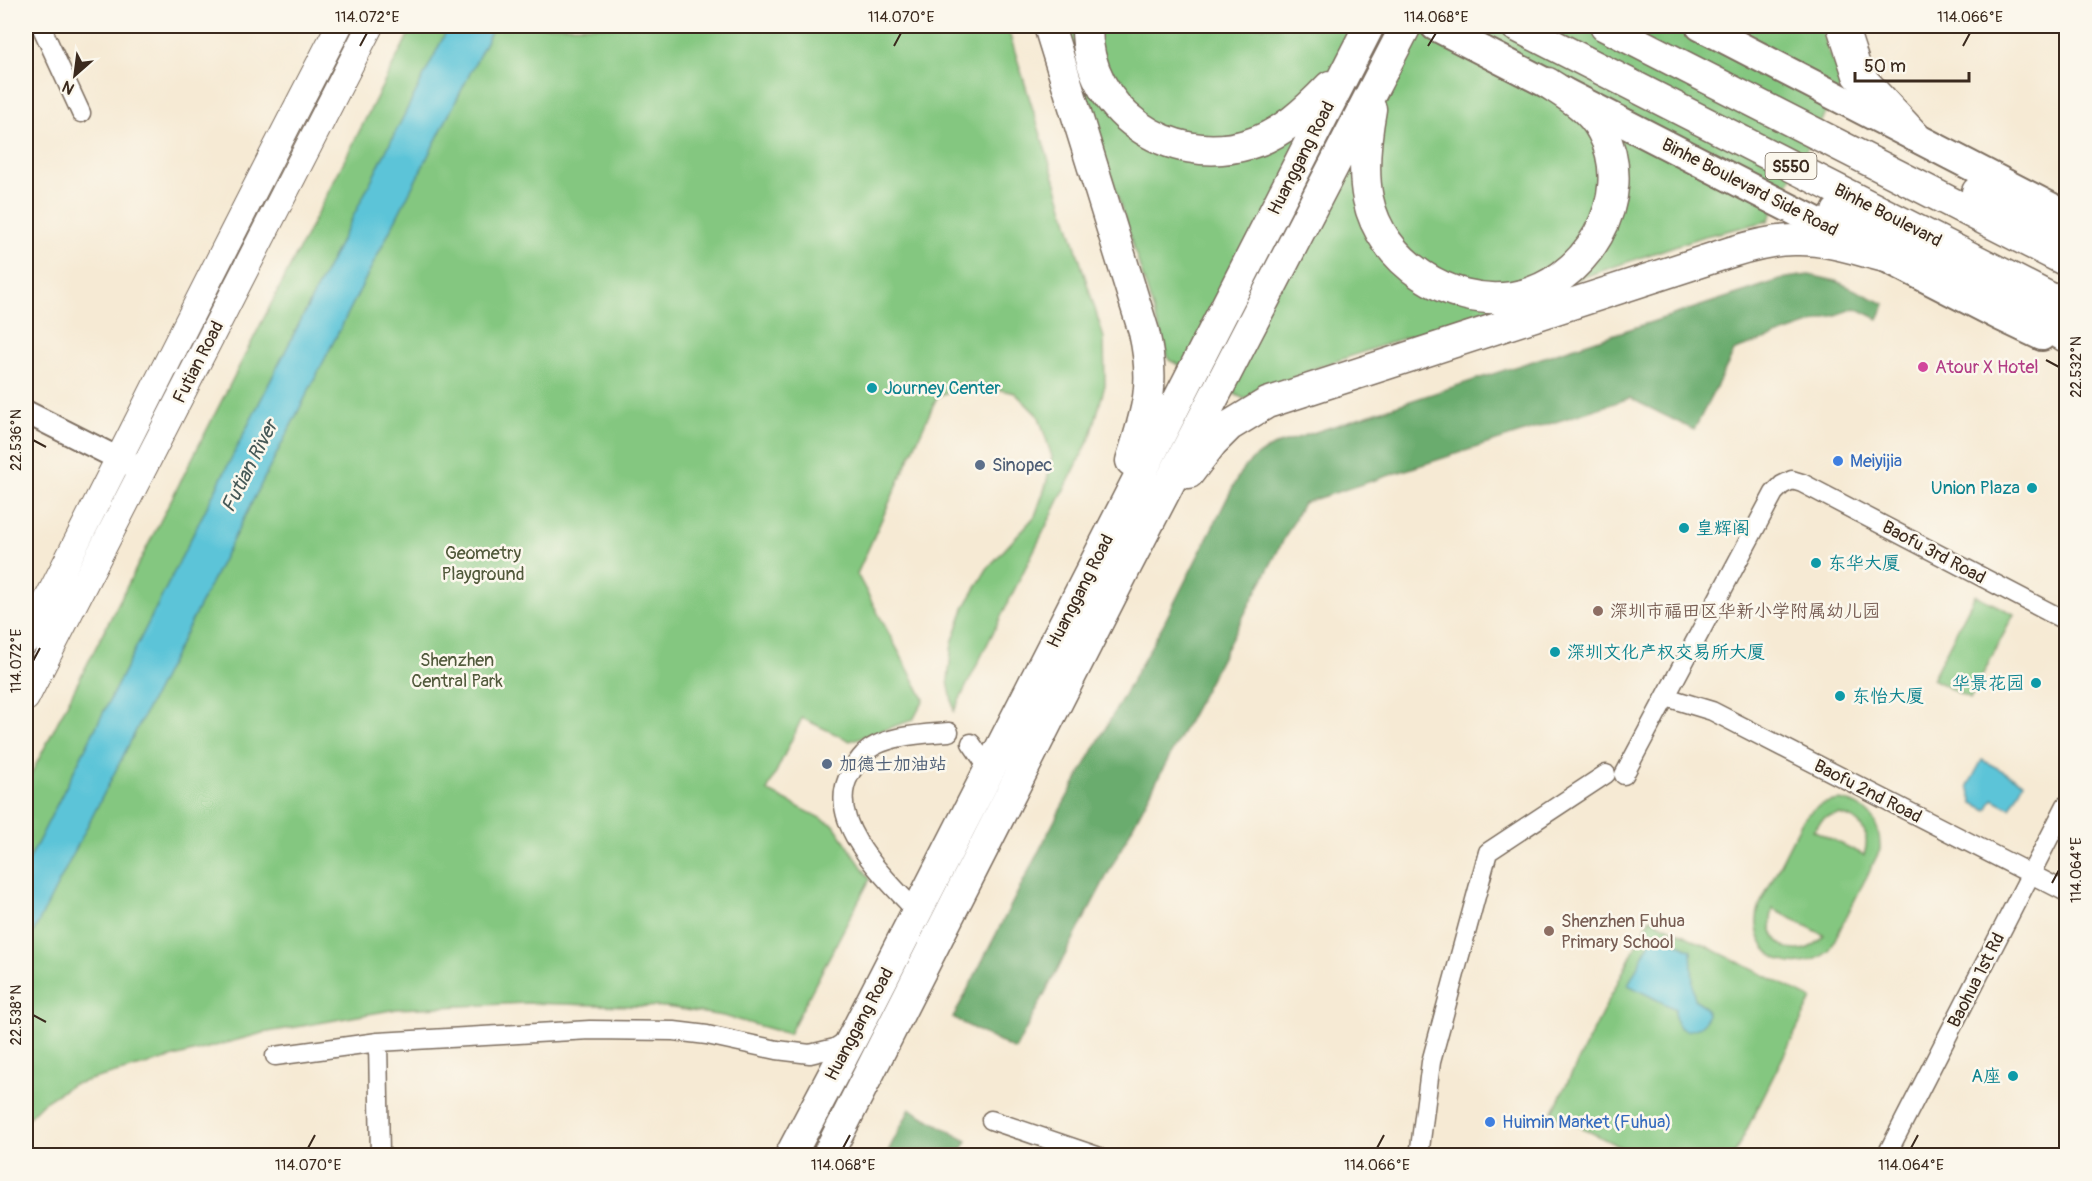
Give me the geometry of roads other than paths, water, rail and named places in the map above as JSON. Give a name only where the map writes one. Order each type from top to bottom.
[{"type":"highway","points":[[1049,26],[1149,353],[1151,374],[1149,398],[1142,427],[1122,485],[1113,526]]},
{"type":"highway","points":[[1087,26],[1087,38],[1093,64],[1101,86],[1116,107],[1156,138],[1181,146],[1228,149],[1250,144],[1269,136],[1292,122],[1346,69]]},
{"type":"highway","name":"Huanggang Road","points":[[790,1155],[854,1035],[1369,26]]},
{"type":"highway","name":"Huanggang Road","points":[[827,1155],[1127,565],[1406,26]]},
{"type":"highway","name":"Binhe Boulevard","points":[[1516,26],[2067,306]]},
{"type":"highway","points":[[1605,26],[1702,59],[1774,89],[2067,235]]},
{"type":"highway","name":"S550","points":[[1605,26],[2067,261]]},
{"type":"highway","points":[[1842,26],[1858,75],[1915,136]]},
{"type":"highway","points":[[1625,81],[1806,195],[2003,300],[2067,337]]},
{"type":"highway","points":[[1376,83],[1368,124],[1366,152],[1368,199],[1376,224],[1388,244],[1423,278],[1445,288],[1490,298],[1513,297],[1530,292],[1567,273],[1594,242],[1611,206],[1614,187],[1613,169],[1610,152],[1602,131],[1591,116],[1573,100],[1548,83]]},
{"type":"highway","points":[[1127,565],[1212,443],[1229,426],[1267,403],[1754,245],[1798,239],[1822,242],[1886,257]]},
{"type":"main road","name":"Futian Road","points":[[26,641],[120,459],[246,203],[339,26]]},
{"type":"main road","name":"Futian Road","points":[[26,698],[370,26]]},
{"type":"main road","name":"Binhe Boulevard Side Road","points":[[1435,26],[2000,316],[2067,347]]},
{"type":"main road","points":[[1700,26],[2067,215]]},
{"type":"street","points":[[41,26],[81,113]]},
{"type":"street","points":[[26,412],[143,471]]},
{"type":"street","name":"Baofu 3rd Road","points":[[1666,697],[1774,493],[1782,484],[1792,480],[1802,483],[2067,621]]},
{"type":"street","points":[[1624,775],[1666,697]]},
{"type":"street","name":"Baofu 2nd Road","points":[[1666,697],[1712,711],[2067,892]]},
{"type":"street","points":[[917,912],[860,845],[843,805],[843,792],[855,766],[864,753],[874,746],[900,737],[949,732]]},
{"type":"street","points":[[1419,1155],[1431,1062],[1488,852],[1606,774]]},
{"type":"street","name":"Baohua 1st Rd","points":[[1886,1155],[2067,805]]},
{"type":"street","points":[[274,1056],[378,1042],[590,1030],[674,1031],[810,1054],[835,1048],[854,1035]]},
{"type":"street","points":[[378,1042],[380,1155]]},
{"type":"street","points":[[991,1120],[1097,1155]]},
{"type":"water","name":"Futian River","points":[[449,26],[494,26],[26,947],[26,866]]},
{"type":"water","points":[[1982,760],[2024,782],[2010,808],[1993,799],[1987,810],[1973,803],[1968,786]]},
{"type":"water","points":[[1655,932],[1691,950],[1694,999],[1704,1007],[1707,1015],[1698,1028],[1682,1029],[1676,1022],[1675,1009],[1628,985]]},
{"type":"place","name":"Atour X Hotel","points":[[1923,367]]},
{"type":"place","name":"Journey Center","points":[[872,388]]},
{"type":"place","name":"Meiyijia","points":[[1838,461]]},
{"type":"place","name":"Sinopec","points":[[980,465]]},
{"type":"place","name":"Union Plaza","points":[[2032,488]]},
{"type":"place","name":"皇辉阁","points":[[1684,528]]},
{"type":"place","name":"东华大厦","points":[[1816,563]]},
{"type":"place","name":"深圳市福田区华新小学附属幼儿园","points":[[1598,611]]},
{"type":"place","name":"深圳文化产权交易所大厦","points":[[1555,652]]},
{"type":"place","name":"华景花园","points":[[2036,683]]},
{"type":"place","name":"东怡大厦","points":[[1840,696]]},
{"type":"place","name":"加德士加油站","points":[[827,764]]},
{"type":"place","name":"Shenzhen Fuhua Primary School","points":[[1549,931]]},
{"type":"place","name":"A座","points":[[2013,1076]]},
{"type":"place","name":"Huimin Market (Fuhua)","points":[[1490,1122]]},
{"type":"park label","name":"Geometry Playground","points":[[483,563]]},
{"type":"park label","name":"Shenzhen Central Park","points":[[457,670]]}]
